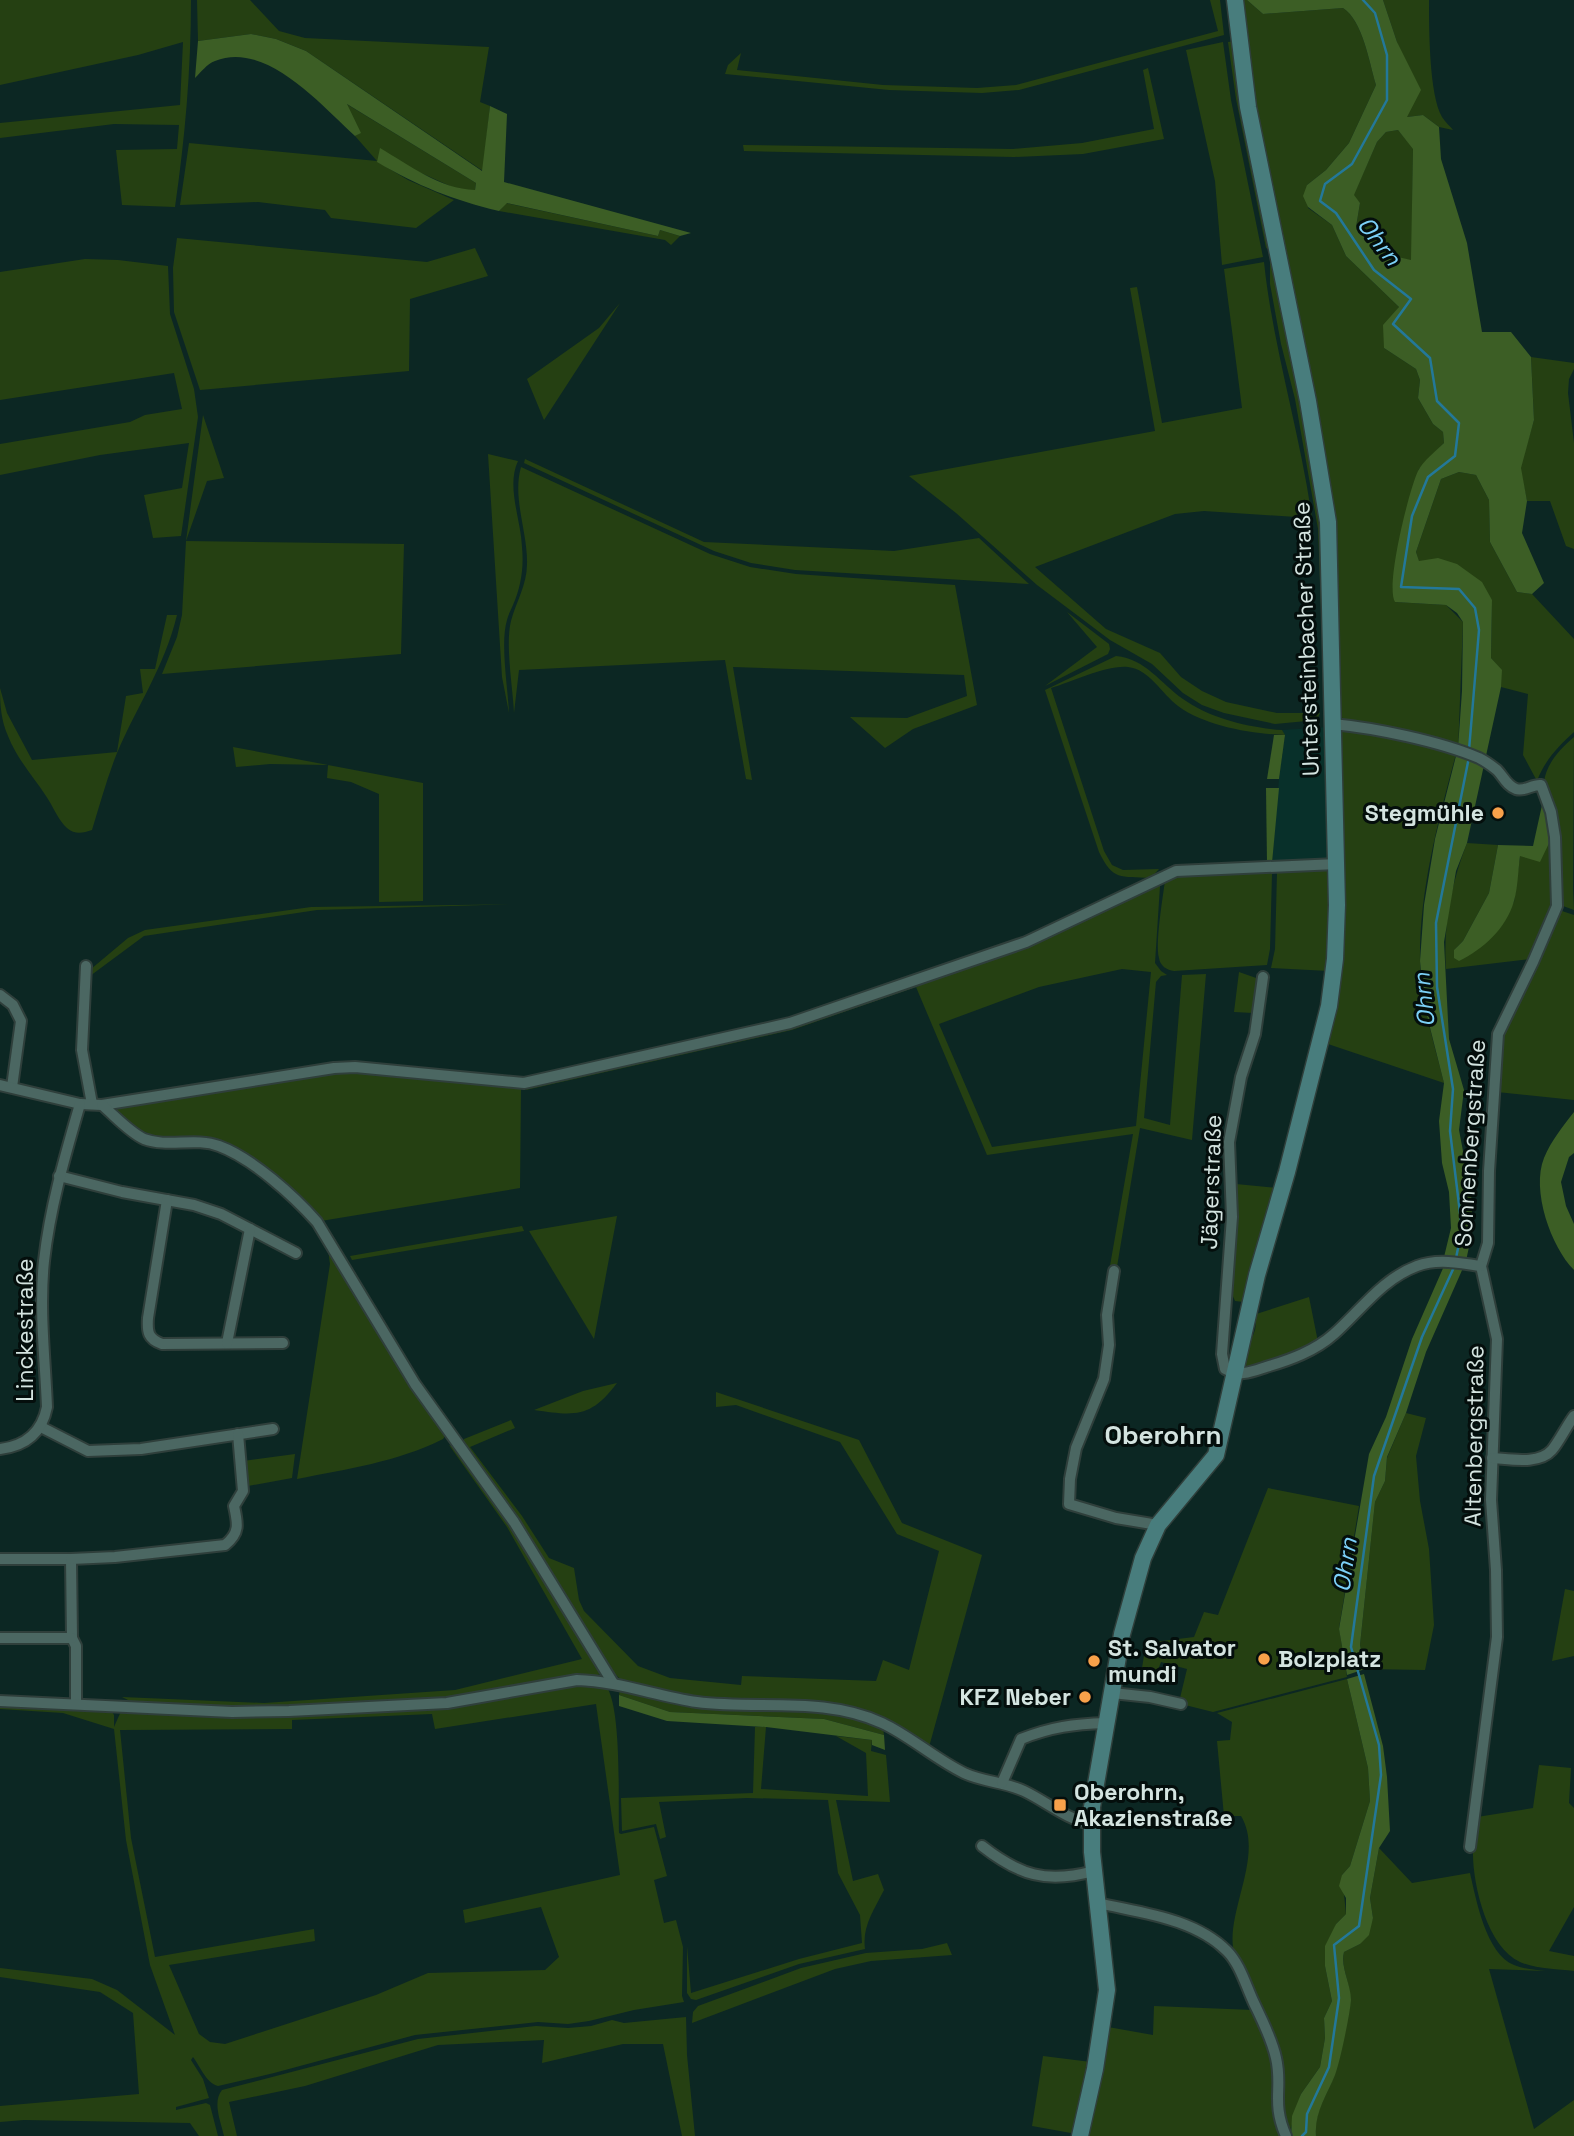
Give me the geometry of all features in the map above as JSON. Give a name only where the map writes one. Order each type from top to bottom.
[{"type":"main road","name":"Untersteinbacher Straße","points":[[1080,2136],[1095,2069],[1107,1990],[1091,1824],[1122,1634],[1143,1558],[1158,1525],[1216,1455],[1258,1275],[1329,1006],[1337,939],[1328,522],[1308,401],[1248,107],[1235,0]]},
{"type":"street","name":"Sonnenbergstraße","points":[[1332,724],[1422,740],[1481,759],[1518,790],[1541,785],[1552,812],[1557,906],[1498,1034],[1489,1171],[1488,1243],[1480,1266]]},
{"type":"street","points":[[0,995],[13,1005],[21,1021],[6,1086],[91,1104],[355,1067],[524,1083],[790,1023],[1026,942],[1176,871],[1336,864]]},
{"type":"street","points":[[86,966],[82,1050],[91,1104],[144,1139],[158,1142],[202,1142],[218,1145],[237,1154],[296,1199],[317,1222],[415,1384],[514,1522],[613,1683]]},
{"type":"street","name":"Jägerstraße","points":[[1234,1374],[1225,1369],[1223,1363],[1232,1217],[1229,1142],[1241,1077],[1255,1034],[1264,977]]},
{"type":"street","name":"Linckestraße","points":[[0,1449],[23,1443],[41,1427],[47,1406],[42,1298],[44,1262],[59,1176],[91,1104]]},
{"type":"street","points":[[59,1176],[221,1214],[296,1253]]},
{"type":"street","points":[[167,1200],[147,1333],[150,1338],[162,1344],[283,1343]]},
{"type":"street","points":[[227,1343],[250,1230]]},
{"type":"street","points":[[1234,1374],[1248,1373],[1276,1364],[1319,1346],[1334,1335],[1378,1290],[1398,1275],[1437,1260],[1480,1266]]},
{"type":"street","name":"Altenbergstraße","points":[[1470,1847],[1497,1637],[1491,1500],[1497,1339],[1480,1266]]},
{"type":"street","points":[[1114,1271],[1107,1315],[1109,1345],[1104,1378],[1076,1448],[1070,1479],[1069,1504],[1116,1518],[1158,1525]]},
{"type":"street","points":[[1227,1308],[1249,1312]]},
{"type":"street","points":[[1492,1458],[1535,1459],[1545,1456],[1553,1449],[1574,1416]]},
{"type":"street","points":[[41,1427],[88,1451],[143,1449],[273,1429]]},
{"type":"street","points":[[0,1559],[115,1557],[225,1545],[234,1538],[238,1529],[234,1506],[243,1492],[238,1434]]},
{"type":"street","points":[[71,1559],[76,1704]]},
{"type":"street","points":[[0,1638],[72,1638]]},
{"type":"street","points":[[0,1701],[232,1712],[289,1711],[447,1703],[577,1680],[613,1683],[700,1703],[816,1707],[852,1712],[882,1723],[962,1772],[978,1779],[1003,1783],[1025,1792],[1070,1818],[1091,1824]]},
{"type":"street","points":[[1112,1692],[1181,1704]]},
{"type":"street","points":[[1003,1783],[1021,1739],[1045,1729],[1106,1723]]},
{"type":"street","points":[[982,1846],[1006,1865],[1041,1877],[1073,1876],[1094,1871]]},
{"type":"street","points":[[1098,1903],[1184,1924],[1227,1951],[1237,1964],[1277,2059],[1277,2110],[1286,2136]]},
{"type":"shaded area","points":[[1329,727],[1333,859],[1272,863],[1285,736],[1282,730]]},
{"type":"green space","points":[[0,0],[191,0],[187,104],[175,207],[122,205],[116,150],[177,149],[179,125],[114,124],[0,138],[0,123],[180,105],[183,42],[138,55],[0,85]]},
{"type":"green space","points":[[197,0],[250,0],[279,31],[305,38],[489,47],[480,102],[490,106],[483,171],[306,51],[276,39],[251,34],[198,41]]},
{"type":"green space","points":[[1210,0],[1220,0],[1224,35],[1019,90],[982,93],[889,90],[725,74],[728,65],[741,53],[737,70],[883,85],[977,88],[1016,85],[1218,31]]},
{"type":"green space","points":[[1240,0],[1247,0],[1263,14],[1343,8],[1356,22],[1368,54],[1376,85],[1349,143],[1326,170],[1307,185],[1308,208],[1332,225],[1346,256],[1399,307],[1384,348],[1416,369],[1420,380],[1418,398],[1433,424],[1443,432],[1444,443],[1419,469],[1395,602],[1446,605],[1463,622],[1458,751],[1346,721],[1338,714],[1335,585],[1252,106]]},
{"type":"green space","points":[[1247,0],[1383,0],[1397,42],[1421,90],[1407,117],[1423,115],[1439,127],[1441,159],[1467,243],[1482,332],[1511,332],[1531,357],[1534,420],[1521,468],[1527,501],[1522,533],[1544,583],[1532,594],[1517,592],[1490,542],[1489,500],[1476,475],[1459,472],[1441,479],[1416,552],[1419,561],[1438,558],[1457,564],[1482,582],[1492,600],[1491,658],[1502,670],[1501,687],[1467,843],[1456,871],[1444,942],[1449,1039],[1464,1090],[1459,1130],[1471,1193],[1473,1228],[1466,1261],[1444,1257],[1451,1228],[1439,1121],[1444,1083],[1424,1004],[1420,961],[1424,905],[1435,839],[1458,748],[1463,622],[1457,613],[1446,605],[1395,602],[1393,593],[1399,538],[1414,481],[1423,464],[1444,443],[1443,432],[1433,424],[1418,398],[1420,380],[1416,369],[1384,348],[1383,325],[1399,307],[1346,256],[1332,225],[1308,207],[1303,196],[1307,185],[1326,170],[1349,143],[1376,85],[1356,22],[1343,8],[1263,14]],"holes":[[[1398,130],[1413,149],[1411,260],[1385,254],[1356,227],[1360,203],[1354,195],[1377,142],[1386,132]]]},
{"type":"green space","points":[[1383,0],[1429,0],[1434,93],[1442,117],[1453,130],[1439,127],[1423,115],[1407,117],[1397,42]]},
{"type":"green space","points":[[251,34],[276,39],[306,51],[482,171],[490,106],[507,114],[504,182],[691,233],[680,236],[660,230],[658,236],[507,203],[499,211],[466,202],[421,185],[377,162],[380,148],[437,181],[475,190],[476,183],[347,104],[361,133],[355,136],[292,79],[273,68],[254,60],[234,57],[212,62],[195,78],[198,41]]},
{"type":"green space","points":[[1235,41],[1272,251],[1266,248],[1236,99],[1228,42]]},
{"type":"green space","points":[[1223,42],[1231,100],[1263,257],[1222,265],[1215,181],[1186,50]]},
{"type":"green space","points":[[1148,68],[1164,139],[1083,154],[1014,157],[744,151],[743,145],[1013,149],[1082,143],[1154,129],[1143,70]]},
{"type":"green space","points":[[345,103],[476,183],[475,190],[459,190],[421,173],[378,162],[408,180],[454,200],[416,228],[331,218],[325,210],[258,202],[180,205],[189,143],[377,161],[355,136],[360,133]]},
{"type":"green space","points":[[1398,130],[1413,148],[1412,261],[1385,254],[1356,227],[1360,203],[1353,196],[1377,142],[1386,132]]},
{"type":"green space","points":[[506,203],[658,236],[660,230],[680,236],[671,245],[665,240],[499,211]]},
{"type":"green space","points":[[177,238],[427,262],[475,248],[488,276],[410,299],[409,371],[200,390],[174,312],[173,268]]},
{"type":"green space","points":[[85,259],[168,266],[170,314],[194,389],[198,417],[181,536],[153,538],[144,495],[182,488],[189,443],[100,455],[0,475],[0,444],[130,422],[145,415],[182,409],[174,373],[0,400],[0,272]]},
{"type":"green space","points":[[1274,260],[1322,518],[1325,715],[1318,529],[1295,399],[1270,284],[1270,262]]},
{"type":"green space","points":[[1264,262],[1312,518],[1204,511],[1175,514],[1035,567],[1106,629],[1160,653],[1181,677],[1202,691],[1226,702],[1277,713],[1320,713],[1317,720],[1275,724],[1224,713],[1202,705],[1183,693],[1152,664],[1110,640],[1037,585],[956,513],[909,476],[1155,431],[1130,288],[1137,287],[1162,423],[1242,408],[1224,269]]},
{"type":"green space","points":[[620,303],[544,420],[527,379],[599,328]]},
{"type":"green space","points":[[1531,357],[1574,363],[1568,393],[1574,443],[1574,549],[1566,546],[1550,501],[1527,501],[1520,468],[1534,420]]},
{"type":"green space","points":[[203,415],[224,478],[207,481],[186,541]]},
{"type":"green space","points":[[488,454],[518,461],[513,481],[523,562],[518,591],[505,630],[504,653],[509,713],[502,677]]},
{"type":"green space","points":[[525,459],[704,542],[894,551],[979,538],[1029,584],[795,570],[751,563],[714,551],[524,463]]},
{"type":"green space","points":[[521,467],[710,554],[750,567],[796,574],[955,585],[977,705],[913,729],[885,748],[850,717],[907,718],[967,696],[964,675],[733,667],[752,780],[746,779],[725,660],[519,670],[514,713],[509,631],[527,564],[518,491]]},
{"type":"green space","points":[[1459,472],[1476,475],[1489,500],[1490,542],[1517,592],[1532,594],[1574,639],[1574,732],[1552,755],[1537,781],[1523,755],[1528,694],[1501,687],[1501,670],[1491,658],[1492,600],[1419,562],[1416,552],[1441,479]]},
{"type":"green space","points":[[186,541],[404,544],[401,654],[162,674],[177,637],[182,615]]},
{"type":"green space","points":[[1067,612],[1109,644],[1110,649],[1108,654],[1045,686],[1097,647]]},
{"type":"green space","points":[[167,615],[177,615],[172,634],[117,753],[92,830],[73,832],[61,821],[12,744],[2,718],[0,688],[7,713],[32,760],[117,752],[126,696],[143,693],[140,669],[155,669]]},
{"type":"green space","points":[[1116,656],[1127,658],[1144,667],[1183,699],[1205,712],[1243,724],[1282,730],[1285,735],[1244,731],[1201,719],[1178,706],[1142,672],[1128,667],[1100,671],[1051,688],[1104,851],[1112,865],[1123,870],[1159,869],[1151,878],[1119,875],[1104,861],[1045,690]]},
{"type":"green space","points":[[1344,728],[1419,743],[1456,754],[1426,883],[1420,961],[1429,1023],[1444,1083],[1325,1043],[1340,731]]},
{"type":"green space","points":[[1274,735],[1285,735],[1279,779],[1267,779]]},
{"type":"green space","points":[[1574,737],[1574,910],[1563,906],[1560,901],[1544,782],[1554,757]]},
{"type":"green space","points":[[233,747],[328,765],[270,764],[236,767]]},
{"type":"green space","points":[[328,765],[423,783],[423,901],[379,902],[379,794],[351,782],[327,778]]},
{"type":"green space","points":[[1266,788],[1279,788],[1272,863],[1267,863]]},
{"type":"green space","points":[[1544,796],[1552,837],[1540,862],[1520,856],[1515,896],[1505,920],[1485,944],[1459,961],[1454,958],[1454,950],[1463,941],[1489,893],[1498,845],[1533,846]]},
{"type":"green space","points":[[1552,837],[1554,905],[1531,959],[1446,969],[1449,905],[1467,843],[1498,845],[1489,893],[1463,941],[1454,950],[1514,902],[1520,856]]},
{"type":"green space","points":[[1263,870],[1272,874],[1270,949],[1267,965],[1174,971],[1162,965],[1158,951],[1159,931],[1165,880],[1168,876]]},
{"type":"green space","points":[[1280,870],[1329,870],[1329,971],[1271,968],[1275,949],[1277,873]]},
{"type":"green space","points":[[1155,883],[1160,886],[1155,963],[1167,975],[1161,976],[1156,982],[1144,1118],[1170,1125],[1182,975],[1206,974],[1192,1140],[1140,1128],[1114,1285],[1107,1283],[1133,1134],[987,1155],[916,987],[792,1030],[526,1090],[529,1084],[791,1025],[915,984],[917,987],[923,981]],"holes":[[[1122,969],[1151,972],[1136,1126],[992,1147],[939,1024],[1039,987]]]},
{"type":"green space","points":[[519,904],[317,910],[144,936],[90,976],[91,969],[128,938],[145,930],[311,907]]},
{"type":"green space","points":[[1559,910],[1574,915],[1574,1100],[1497,1092],[1500,1034]]},
{"type":"green space","points":[[1239,972],[1259,979],[1253,1013],[1234,1012]]},
{"type":"green space","points":[[334,1070],[518,1084],[521,1088],[520,1188],[321,1221],[283,1183],[237,1152],[200,1138],[172,1138],[146,1133],[111,1109]]},
{"type":"green space","points":[[1574,1112],[1574,1153],[1569,1157],[1561,1182],[1566,1206],[1574,1224],[1574,1270],[1551,1233],[1540,1186],[1544,1158]]},
{"type":"green space","points":[[1236,1184],[1278,1188],[1244,1302],[1235,1301],[1232,1294],[1237,1216]]},
{"type":"green space","points":[[617,1216],[594,1339],[529,1231]]},
{"type":"green space","points":[[522,1226],[524,1231],[352,1260],[350,1256]]},
{"type":"green space","points":[[327,1243],[445,1436],[408,1454],[297,1479],[330,1264]]},
{"type":"green space","points":[[1444,1266],[1463,1268],[1426,1352],[1406,1413],[1387,1457],[1385,1481],[1375,1502],[1360,1645],[1365,1669],[1347,1675],[1339,1629],[1369,1454],[1386,1417],[1412,1339]]},
{"type":"green space","points":[[1309,1297],[1318,1342],[1274,1362],[1246,1366],[1245,1354],[1255,1329],[1253,1315]]},
{"type":"green space","points":[[617,1383],[599,1403],[581,1412],[534,1410],[583,1391]]},
{"type":"green space","points":[[716,1392],[859,1440],[902,1523],[982,1555],[929,1747],[883,1720],[667,1693],[622,1681],[614,1673],[516,1519],[463,1445],[464,1439],[511,1420],[515,1428],[470,1447],[522,1516],[549,1558],[574,1568],[579,1600],[584,1611],[638,1666],[670,1678],[741,1685],[742,1676],[876,1681],[883,1660],[909,1670],[939,1551],[897,1534],[840,1442],[736,1405],[716,1407]]},
{"type":"green space","points":[[1406,1413],[1426,1418],[1416,1456],[1420,1501],[1429,1549],[1434,1625],[1425,1670],[1365,1669],[1360,1645],[1375,1502],[1385,1481],[1387,1458]]},
{"type":"green space","points":[[449,1445],[457,1449],[512,1525],[600,1668],[600,1674],[485,1695],[369,1705],[211,1705],[132,1702],[122,1697],[264,1703],[455,1690],[582,1659],[507,1527]]},
{"type":"green space","points":[[295,1454],[292,1478],[248,1486],[243,1461]]},
{"type":"green space","points":[[1268,1488],[1359,1506],[1339,1628],[1347,1677],[1213,1712],[1181,1704],[1187,1669],[1161,1662],[1158,1670],[1142,1668],[1146,1643],[1194,1637],[1204,1612],[1218,1615]]},
{"type":"green space","points":[[1565,1589],[1574,1591],[1574,1656],[1552,1661]]},
{"type":"green space","points":[[1364,1674],[1383,1746],[1390,1831],[1379,1848],[1370,1898],[1373,1918],[1369,1935],[1360,1944],[1344,1952],[1343,1964],[1351,1994],[1350,2007],[1337,2069],[1319,2112],[1316,2136],[1291,2136],[1292,2116],[1301,2094],[1320,2067],[1325,2038],[1324,2018],[1332,2001],[1325,1966],[1325,1946],[1336,1924],[1346,1914],[1346,1898],[1339,1886],[1342,1875],[1350,1866],[1370,1801],[1368,1768],[1347,1679]]},
{"type":"green space","points":[[1347,1679],[1368,1768],[1370,1801],[1350,1866],[1342,1875],[1346,1914],[1336,1924],[1325,1966],[1332,2001],[1324,2018],[1325,2038],[1320,2067],[1301,2094],[1289,2134],[1282,2120],[1280,2070],[1240,1961],[1233,1949],[1235,1915],[1249,1847],[1241,1816],[1224,1816],[1217,1741],[1230,1740],[1232,1722],[1217,1713]]},
{"type":"green space","points":[[578,1684],[606,1686],[615,1713],[617,1734],[619,1833],[654,1827],[667,1876],[654,1880],[664,1923],[676,1920],[683,1947],[684,2002],[568,2024],[538,2022],[415,2035],[218,2086],[207,2078],[193,2057],[191,2060],[203,2079],[209,2098],[176,2107],[176,2110],[206,2103],[210,2105],[218,2136],[199,2136],[190,2123],[24,2120],[0,2122],[0,2106],[139,2094],[133,2013],[100,1992],[0,1977],[0,1968],[92,1979],[117,1990],[175,2035],[150,1965],[126,1840],[114,1729],[63,1713],[0,1709],[0,1705],[110,1709],[114,1715],[114,1727],[122,1709],[290,1715]],"holes":[[[596,1704],[620,1875],[463,1910],[465,1923],[541,1907],[559,1957],[545,1970],[428,1973],[376,1995],[225,2044],[210,2042],[199,2034],[169,1965],[315,1941],[314,1929],[155,1957],[131,1838],[120,1730],[292,1729],[292,1720],[432,1714],[435,1729]]]},
{"type":"green space","points":[[620,1688],[849,1716],[883,1728],[884,1735],[824,1719],[670,1712],[619,1695]]},
{"type":"green space","points":[[619,1695],[670,1712],[824,1719],[884,1735],[885,1750],[872,1745],[872,1740],[766,1727],[667,1721],[619,1706]]},
{"type":"green space","points":[[755,1727],[766,1727],[761,1789],[868,1796],[866,1753],[836,1736],[872,1740],[871,1751],[886,1755],[890,1802],[836,1800],[853,1881],[878,1874],[884,1890],[867,1925],[865,1949],[799,1964],[696,2000],[691,1999],[687,1993],[687,1946],[691,1993],[799,1959],[862,1943],[860,1915],[838,1873],[828,1800],[747,1798],[659,1802],[666,1837],[660,1839],[656,1824],[622,1831],[621,1798],[753,1793]]},
{"type":"green space","points":[[1539,1765],[1571,1768],[1569,1803],[1574,1808],[1574,1907],[1549,1951],[1574,1956],[1574,1971],[1533,1966],[1508,1954],[1490,1929],[1475,1879],[1473,1846],[1477,1817],[1533,1808]]},
{"type":"green space","points":[[1379,1848],[1412,1883],[1470,1873],[1484,1925],[1496,1950],[1514,1965],[1546,1971],[1489,1969],[1534,2129],[1574,2100],[1574,2136],[1316,2136],[1319,2110],[1336,2069],[1350,2005],[1344,1952],[1360,1944],[1373,1918],[1370,1898]]},
{"type":"green space","points":[[947,1943],[952,1955],[871,1961],[835,1969],[692,2023],[693,2012],[698,2006],[801,1968],[866,1953],[922,1949]]},
{"type":"green space","points":[[1154,2006],[1253,2010],[1274,2066],[1275,2112],[1281,2136],[1084,2136],[1108,2027],[1153,2035]]},
{"type":"green space","points":[[686,2017],[695,2136],[682,2136],[663,2044],[623,2044],[542,2063],[544,2040],[438,2045],[305,2086],[229,2102],[237,2136],[224,2136],[219,2118],[217,2106],[222,2090],[418,2039],[536,2026],[568,2028],[591,2026],[612,2020],[624,2023]]},
{"type":"green space","points":[[1043,2056],[1091,2062],[1075,2136],[1032,2126]]},
{"type":"waterway","name":"Ohrn","points":[[1363,0],[1375,13],[1387,55],[1387,100],[1352,164],[1325,184],[1320,201],[1336,213],[1374,270],[1411,299],[1393,324],[1430,358],[1437,401],[1459,423],[1455,456],[1428,477],[1412,516],[1401,587],[1459,589],[1475,608],[1479,630],[1469,750]]},
{"type":"waterway","name":"Ohrn","points":[[1456,1258],[1462,1229],[1450,1131],[1453,1089],[1437,987],[1436,923],[1469,757]]},
{"type":"waterway","name":"Ohrn","points":[[1302,2136],[1306,2132],[1307,2114],[1329,2067],[1339,1998],[1334,1945],[1359,1926],[1381,1775],[1379,1745],[1351,1647],[1374,1476],[1422,1337],[1455,1265]]},
{"type":"place","name":"Stegmühle","points":[[1498,813]]},
{"type":"place","name":"Bolzplatz","points":[[1264,1659]]},
{"type":"place","name":"St. Salvator mundi","points":[[1094,1661]]},
{"type":"place","name":"KFZ Neber","points":[[1085,1697]]},
{"type":"place","name":"Oberohrn, Akazienstraße","points":[[1060,1805]]},
{"type":"district","name":"Oberohrn","points":[[1163,1435]]}]
